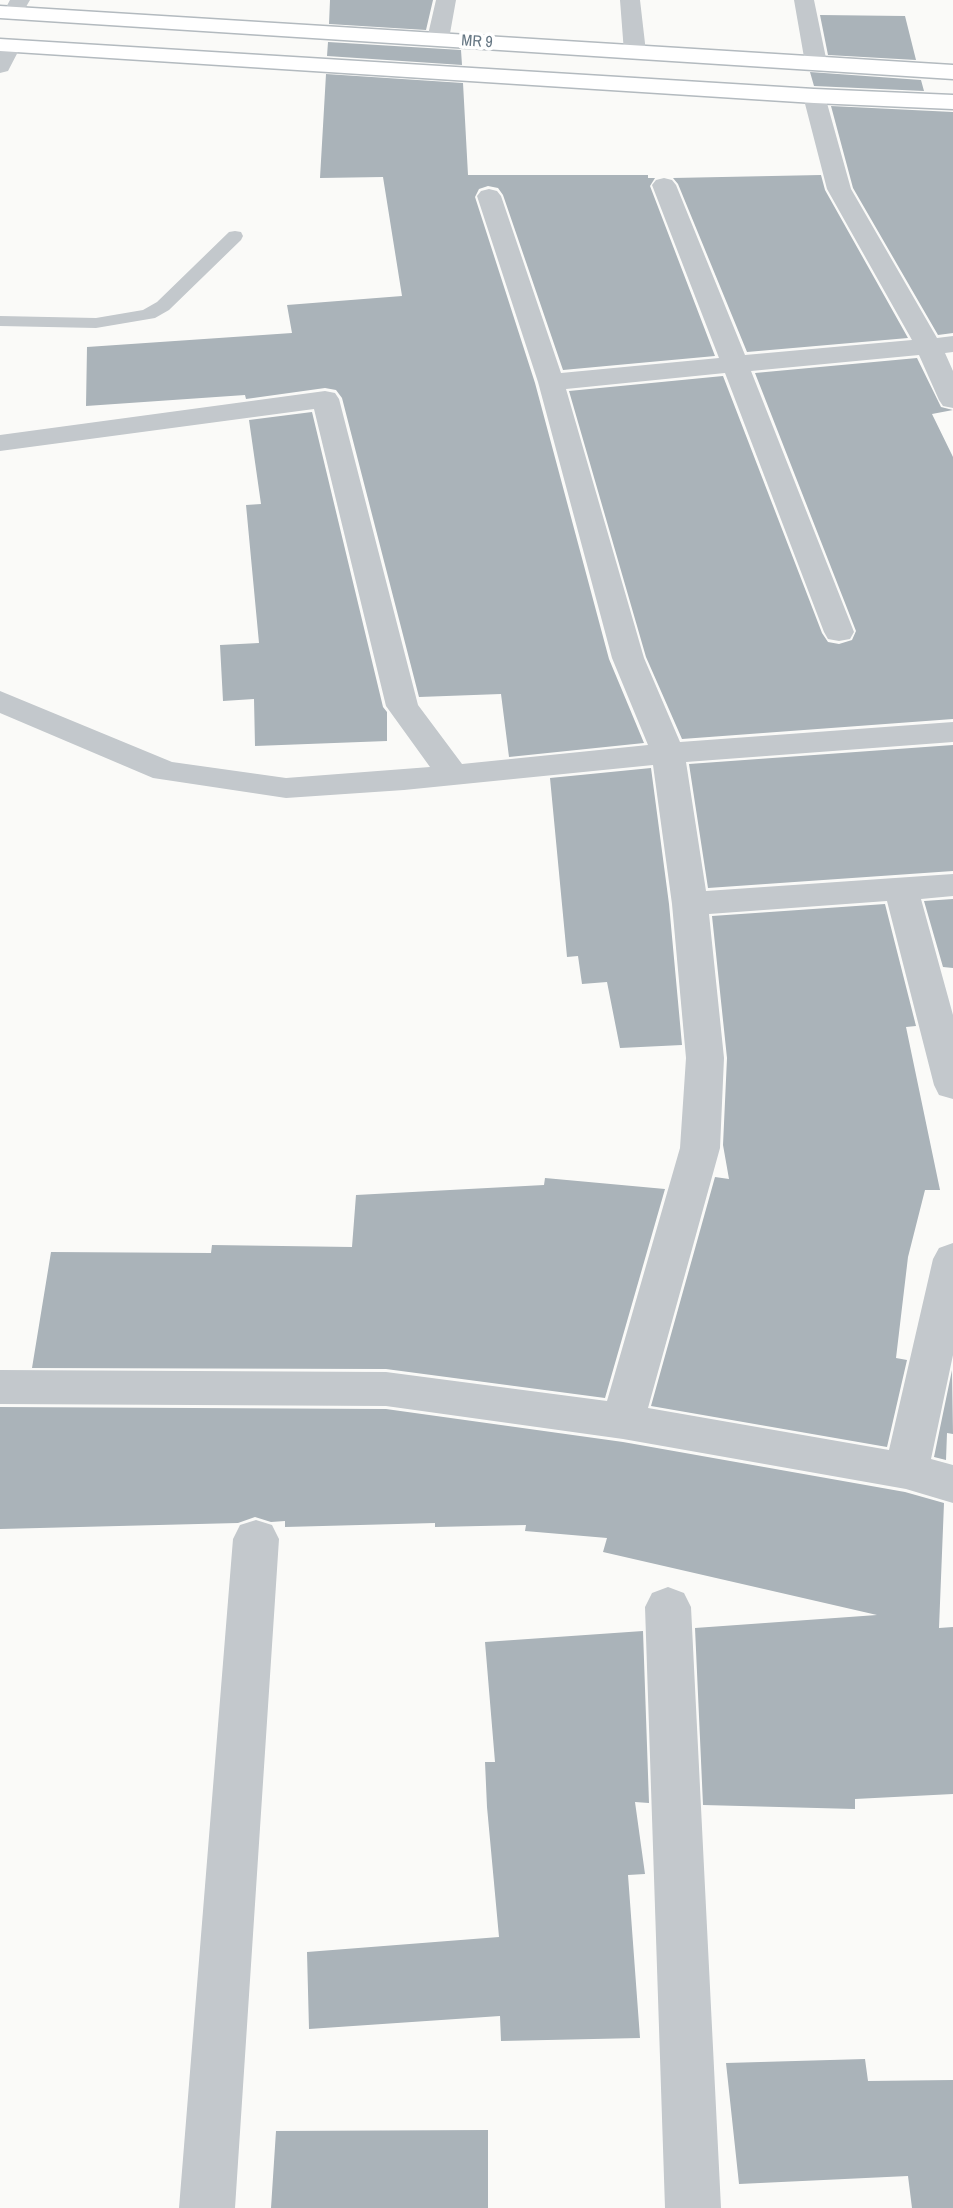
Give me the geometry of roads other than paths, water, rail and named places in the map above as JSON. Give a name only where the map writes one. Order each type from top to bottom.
[{"type":"main road","name":"MR 9","points":[[11,8],[953,72]]},
{"type":"main road","name":"MR 9","points":[[5,45],[814,96],[953,102]]},
{"type":"street","points":[[438,39],[446,0]]},
{"type":"street","points":[[630,0],[635,52]]},
{"type":"street","points":[[804,0],[816,63]]},
{"type":"street","points":[[0,66],[5,45]]},
{"type":"street","points":[[814,96],[839,188],[940,344],[953,400]]},
{"type":"street","points":[[664,186],[839,632]]},
{"type":"street","points":[[489,196],[551,382],[628,658],[668,753],[690,904],[705,1058],[700,1148],[623,1421]]},
{"type":"street","points":[[551,382],[940,344]]},
{"type":"street","points":[[0,443],[326,399],[402,706],[452,773]]},
{"type":"street","points":[[0,701],[165,771],[286,788],[404,780],[668,753],[953,732]]},
{"type":"street","points":[[690,904],[953,885]]},
{"type":"street","points":[[901,889],[953,1085]]},
{"type":"street","points":[[906,1471],[953,1259]]},
{"type":"street","points":[[0,1387],[386,1390],[623,1421],[906,1471],[953,1484]]},
{"type":"street","points":[[207,2208],[256,1539]]},
{"type":"street","points":[[668,1607],[693,2208]]},
{"type":"lane","points":[[0,321],[96,323],[149,314],[163,306],[235,236]]}]
